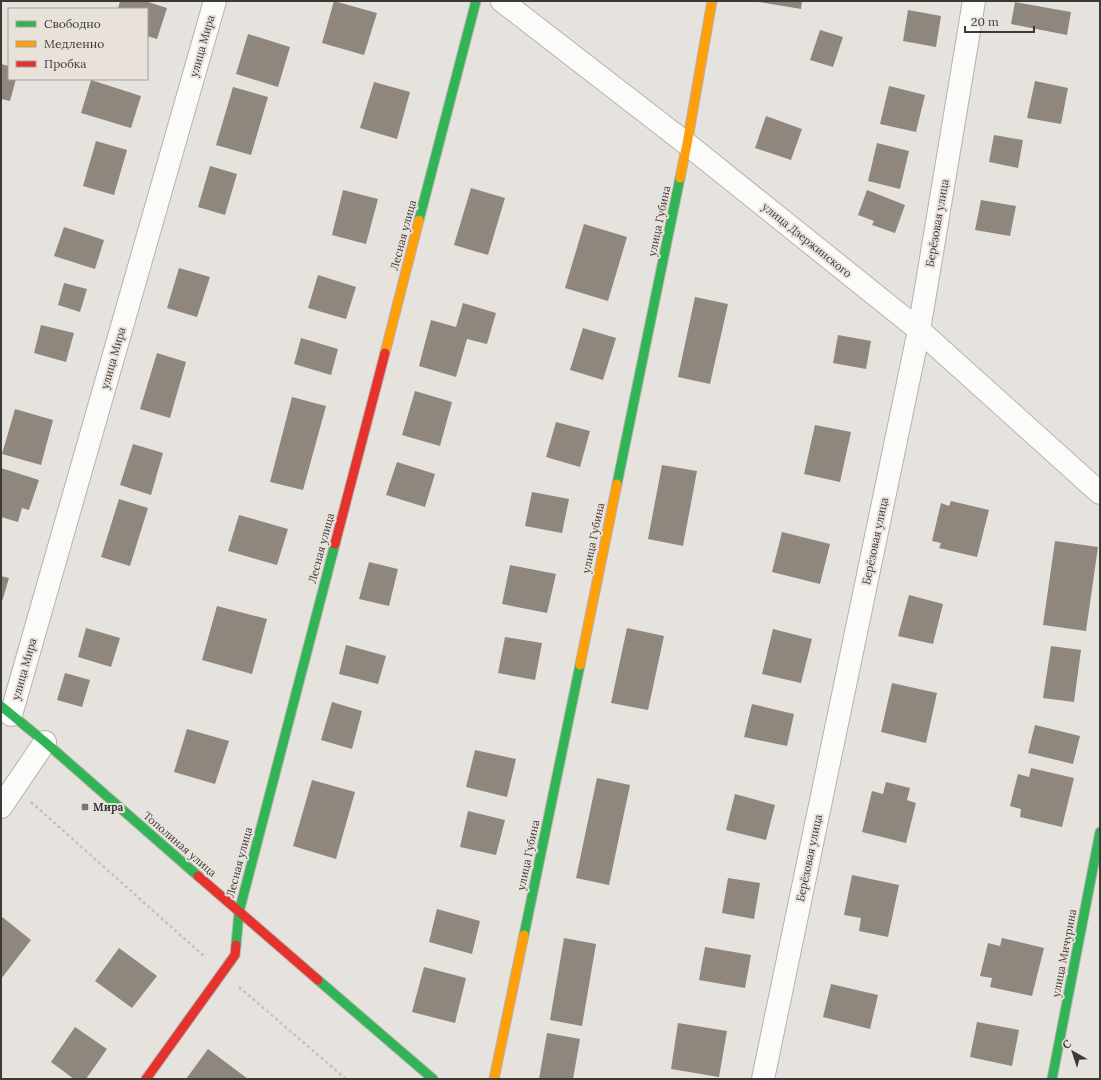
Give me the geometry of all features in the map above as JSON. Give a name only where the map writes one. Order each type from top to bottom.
[{"type":"street","name":"улица Мира","points":[[6,710],[215,1]]},
{"type":"street","name":"Лесная улица","points":[[146,1079],[235,955],[239,912],[476,1]]},
{"type":"street","name":"улица Дзержинского","points":[[502,1],[687,144],[919,330],[1100,493]]},
{"type":"street","name":"улица Губина","points":[[494,1079],[687,144],[712,1]]},
{"type":"street","name":"Берёзовая улица","points":[[763,1079],[919,330],[974,1]]},
{"type":"street","name":"Тополиная улица","points":[[6,710],[45,742],[433,1079]]},
{"type":"street","points":[[1,807],[45,742]]},
{"type":"street","name":"улица Мичурина","points":[[1052,1079],[1100,832]]},
{"type":"path","points":[[14,787],[222,973],[346,1079]]},
{"type":"building","points":[[120,1],[145,1],[167,8],[157,39],[148,36],[148,8],[118,8]]},
{"type":"building","points":[[334,1],[377,13],[364,55],[322,43]]},
{"type":"building","points":[[759,1],[802,1],[801,9]]},
{"type":"building","points":[[1015,2],[1071,12],[1067,35],[1011,24]]},
{"type":"building","points":[[908,10],[941,16],[936,47],[903,41]]},
{"type":"building","points":[[820,30],[843,37],[833,67],[810,60]]},
{"type":"building","points":[[248,34],[290,47],[278,87],[236,74]]},
{"type":"building","points":[[1,64],[8,66],[8,80],[16,80],[10,101],[1,99]]},
{"type":"building","points":[[91,80],[141,96],[131,128],[81,113]]},
{"type":"building","points":[[1035,81],[1068,88],[1061,124],[1027,118]]},
{"type":"building","points":[[374,82],[410,92],[397,139],[360,128]]},
{"type":"building","points":[[889,86],[925,95],[916,132],[880,124]]},
{"type":"building","points":[[233,87],[268,97],[251,155],[216,145]]},
{"type":"building","points":[[766,116],[802,129],[791,160],[755,148]]},
{"type":"building","points":[[994,135],[1023,140],[1018,168],[989,162]]},
{"type":"building","points":[[96,141],[127,150],[114,195],[83,186]]},
{"type":"building","points":[[877,143],[909,151],[900,189],[868,181]]},
{"type":"building","points":[[210,166],[237,174],[225,215],[198,207]]},
{"type":"building","points":[[471,188],[505,198],[488,255],[454,245]]},
{"type":"building","points":[[343,190],[378,199],[366,244],[332,235]]},
{"type":"building","points":[[867,190],[905,205],[895,233],[872,225],[874,221],[858,215]]},
{"type":"building","points":[[981,200],[1016,206],[1010,236],[975,230]]},
{"type":"building","points":[[584,224],[627,237],[608,301],[565,288]]},
{"type":"building","points":[[64,227],[104,240],[95,269],[54,256]]},
{"type":"building","points":[[179,268],[210,277],[197,317],[167,308]]},
{"type":"building","points":[[318,275],[356,287],[346,319],[308,308]]},
{"type":"building","points":[[64,283],[87,289],[80,312],[58,305]]},
{"type":"building","points":[[695,297],[728,304],[710,384],[678,377]]},
{"type":"building","points":[[463,303],[496,313],[487,344],[467,339],[456,377],[419,366],[431,320],[456,327]]},
{"type":"building","points":[[41,325],[74,333],[66,362],[34,353]]},
{"type":"building","points":[[583,328],[616,338],[603,380],[570,370]]},
{"type":"building","points":[[838,335],[871,341],[866,369],[833,363]]},
{"type":"building","points":[[301,338],[338,349],[331,375],[294,364]]},
{"type":"building","points":[[157,353],[186,362],[170,418],[140,409]]},
{"type":"building","points":[[415,391],[452,402],[440,446],[402,435]]},
{"type":"building","points":[[292,397],[326,406],[303,490],[270,482]]},
{"type":"building","points":[[15,409],[53,420],[41,465],[2,454]]},
{"type":"building","points":[[556,422],[590,431],[580,467],[546,457]]},
{"type":"building","points":[[815,425],[851,432],[840,482],[804,474]]},
{"type":"building","points":[[133,444],[163,453],[151,495],[120,485]]},
{"type":"building","points":[[397,462],[435,474],[425,507],[386,495]]},
{"type":"building","points":[[662,465],[697,471],[683,546],[648,539]]},
{"type":"building","points":[[1,468],[39,480],[29,510],[22,508],[18,522],[1,517]]},
{"type":"building","points":[[532,492],[569,499],[562,533],[525,526]]},
{"type":"building","points":[[119,499],[148,508],[130,566],[101,557]]},
{"type":"building","points":[[951,501],[989,510],[977,557],[939,548],[941,543],[932,541],[941,503],[949,506]]},
{"type":"building","points":[[239,515],[288,529],[277,565],[228,551]]},
{"type":"building","points":[[782,532],[830,544],[820,584],[772,572]]},
{"type":"building","points":[[1055,541],[1098,547],[1086,631],[1043,625]]},
{"type":"building","points":[[369,562],[398,569],[389,606],[359,599]]},
{"type":"building","points":[[510,565],[556,574],[547,613],[502,604]]},
{"type":"building","points":[[1,576],[9,578],[1,605]]},
{"type":"building","points":[[909,595],[943,604],[933,644],[898,636]]},
{"type":"building","points":[[217,606],[267,619],[252,674],[202,660]]},
{"type":"building","points":[[86,628],[120,638],[111,667],[78,657]]},
{"type":"building","points":[[627,628],[664,636],[648,710],[611,703]]},
{"type":"building","points":[[773,629],[812,639],[801,683],[762,674]]},
{"type":"building","points":[[505,637],[542,643],[535,680],[498,673]]},
{"type":"building","points":[[346,645],[386,656],[378,684],[339,674]]},
{"type":"building","points":[[1051,646],[1081,650],[1074,702],[1043,698]]},
{"type":"building","points":[[65,673],[90,680],[82,707],[57,700]]},
{"type":"building","points":[[892,683],[937,693],[926,743],[881,732]]},
{"type":"building","points":[[332,702],[362,711],[352,749],[321,740]]},
{"type":"building","points":[[752,704],[794,714],[787,746],[744,737]]},
{"type":"building","points":[[1035,725],[1080,736],[1073,764],[1028,753]]},
{"type":"building","points":[[187,729],[229,741],[215,784],[174,772]]},
{"type":"building","points":[[475,750],[516,759],[507,797],[466,787]]},
{"type":"building","points":[[1031,768],[1074,778],[1062,827],[1020,817],[1021,809],[1010,806],[1018,774],[1029,777]]},
{"type":"building","points":[[597,778],[630,785],[609,885],[576,878]]},
{"type":"building","points":[[312,780],[355,792],[336,859],[293,846]]},
{"type":"building","points":[[886,782],[910,788],[907,800],[916,803],[906,843],[862,832],[872,791],[883,794]]},
{"type":"building","points":[[735,794],[775,805],[766,840],[726,830]]},
{"type":"building","points":[[468,811],[505,820],[496,855],[460,847]]},
{"type":"building","points":[[852,875],[899,885],[888,937],[859,931],[861,918],[844,915]]},
{"type":"building","points":[[728,878],[760,883],[754,919],[722,913]]},
{"type":"building","points":[[437,909],[480,921],[472,954],[429,942]]},
{"type":"building","points":[[1,916],[31,940],[1,979]]},
{"type":"building","points":[[564,938],[596,944],[582,1026],[550,1020]]},
{"type":"building","points":[[1002,938],[1044,948],[1032,996],[990,987],[992,978],[980,976],[988,943],[1000,946]]},
{"type":"building","points":[[705,947],[751,955],[745,988],[699,980]]},
{"type":"building","points":[[119,948],[157,976],[132,1008],[95,981]]},
{"type":"building","points":[[424,967],[466,978],[455,1023],[412,1012]]},
{"type":"building","points":[[831,984],[878,995],[870,1029],[823,1017]]},
{"type":"building","points":[[977,1022],[1019,1030],[1012,1066],[970,1057]]},
{"type":"building","points":[[678,1023],[727,1031],[719,1077],[671,1069]]},
{"type":"building","points":[[75,1027],[107,1049],[86,1079],[74,1079],[51,1062]]},
{"type":"building","points":[[547,1033],[580,1039],[573,1079],[539,1079]]},
{"type":"building","points":[[208,1049],[248,1079],[186,1079]]},
{"type":"traffic: fast","points":[[419,220],[476,1]]},
{"type":"traffic: fast","points":[[617,484],[680,178]]},
{"type":"traffic: fast","points":[[236,945],[239,912],[335,544]]},
{"type":"traffic: fast","points":[[524,935],[580,665]]},
{"type":"traffic: fast","points":[[1,706],[45,742],[198,876]]},
{"type":"traffic: fast","points":[[1052,1079],[1100,832]]},
{"type":"traffic: fast","points":[[318,980],[433,1079]]},
{"type":"traffic: slow","points":[[680,178],[712,1]]},
{"type":"traffic: slow","points":[[385,353],[419,220]]},
{"type":"traffic: slow","points":[[580,665],[617,484]]},
{"type":"traffic: slow","points":[[494,1079],[524,935]]},
{"type":"traffic: jam","points":[[335,544],[385,353]]},
{"type":"traffic: jam","points":[[198,876],[318,980]]},
{"type":"traffic: jam","points":[[146,1079],[235,955],[236,945]]},
{"type":"place","name":"Мира","points":[[85,807]]}]
